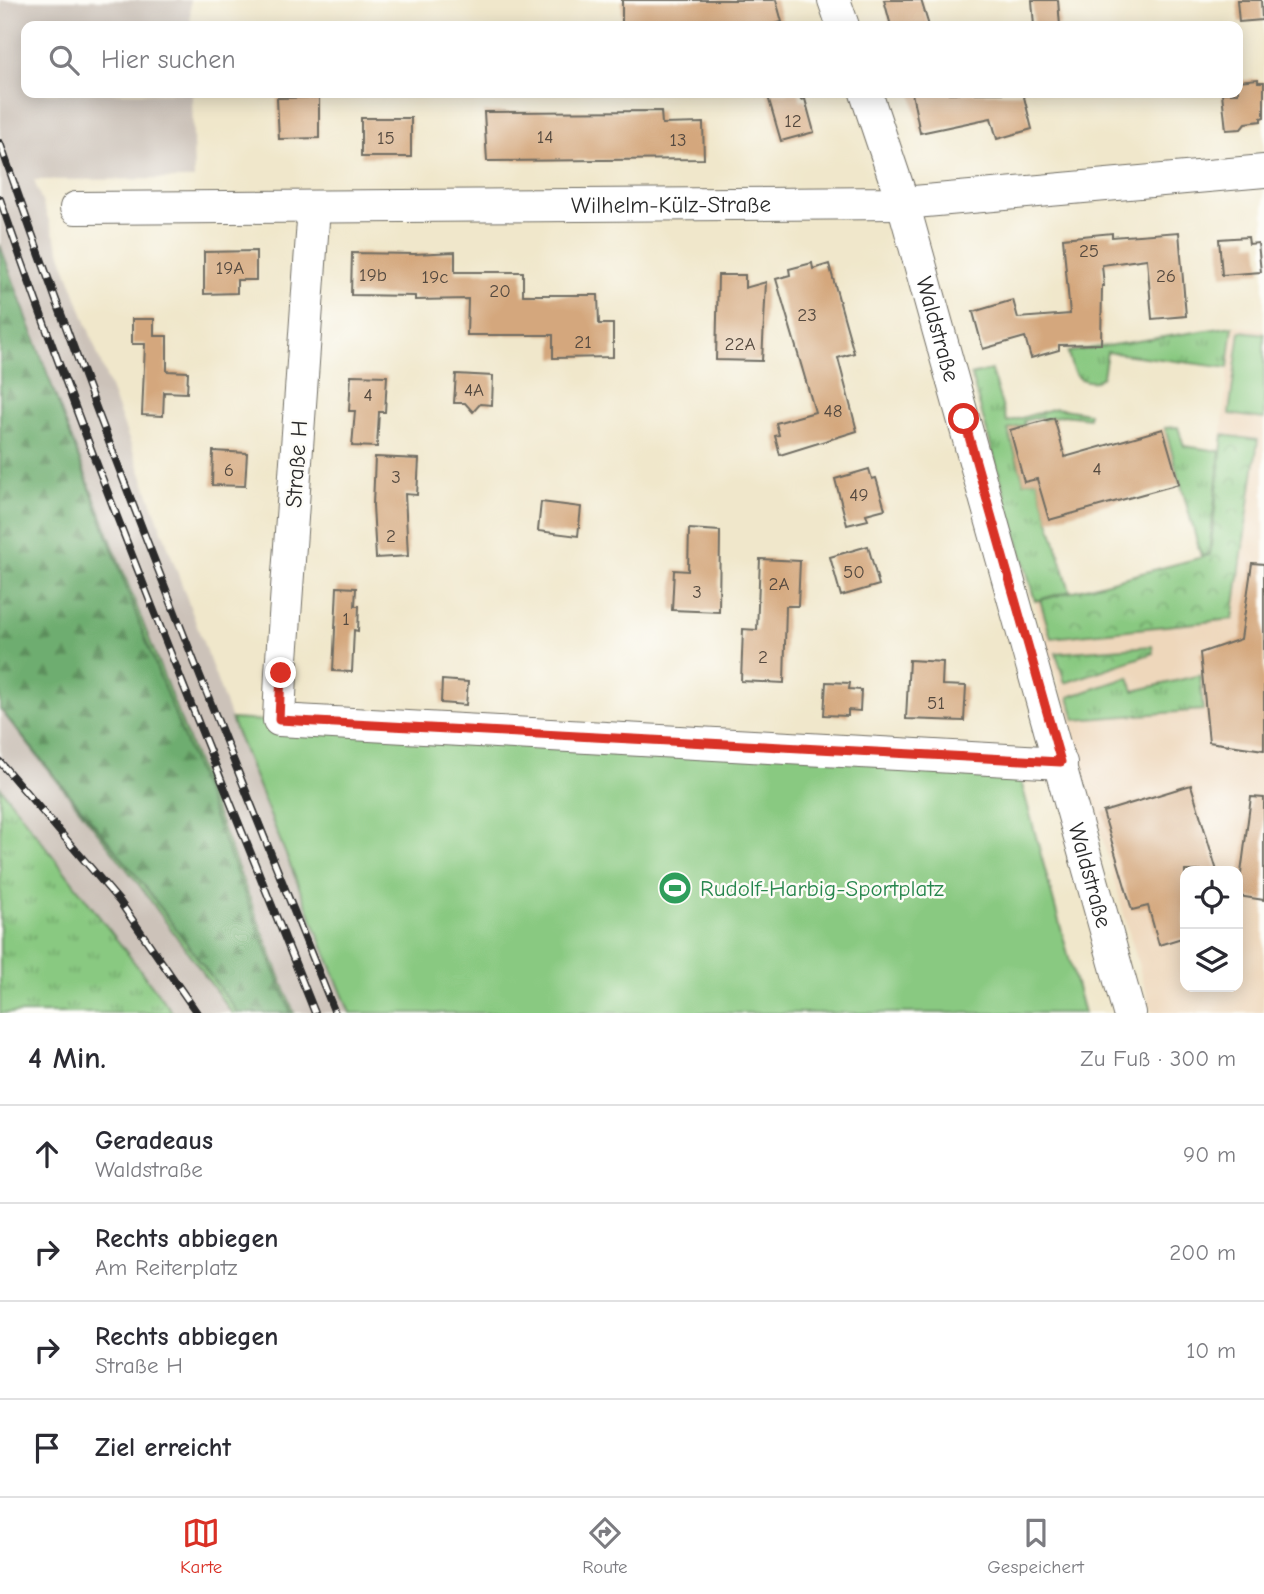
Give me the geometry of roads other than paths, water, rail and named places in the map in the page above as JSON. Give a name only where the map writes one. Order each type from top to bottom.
[{"type":"street","points":[[834,0],[841,21]]},
{"type":"street","name":"Waldstraße","points":[[868,98],[903,202],[1129,1013]]},
{"type":"street","name":"Wilhelm-Külz-Straße","points":[[76,208],[903,202],[1264,171]]},
{"type":"street","name":"Straße H","points":[[314,207],[279,720],[1061,762]]},
{"type":"railway","points":[[0,143],[120,472],[335,1013]]},
{"type":"railway","points":[[0,199],[113,506],[315,1013]]},
{"type":"railway","points":[[0,762],[120,902],[197,1013]]},
{"type":"place","name":"Rudolf-Harbig-Sportplatz","points":[[675,888]]}]
